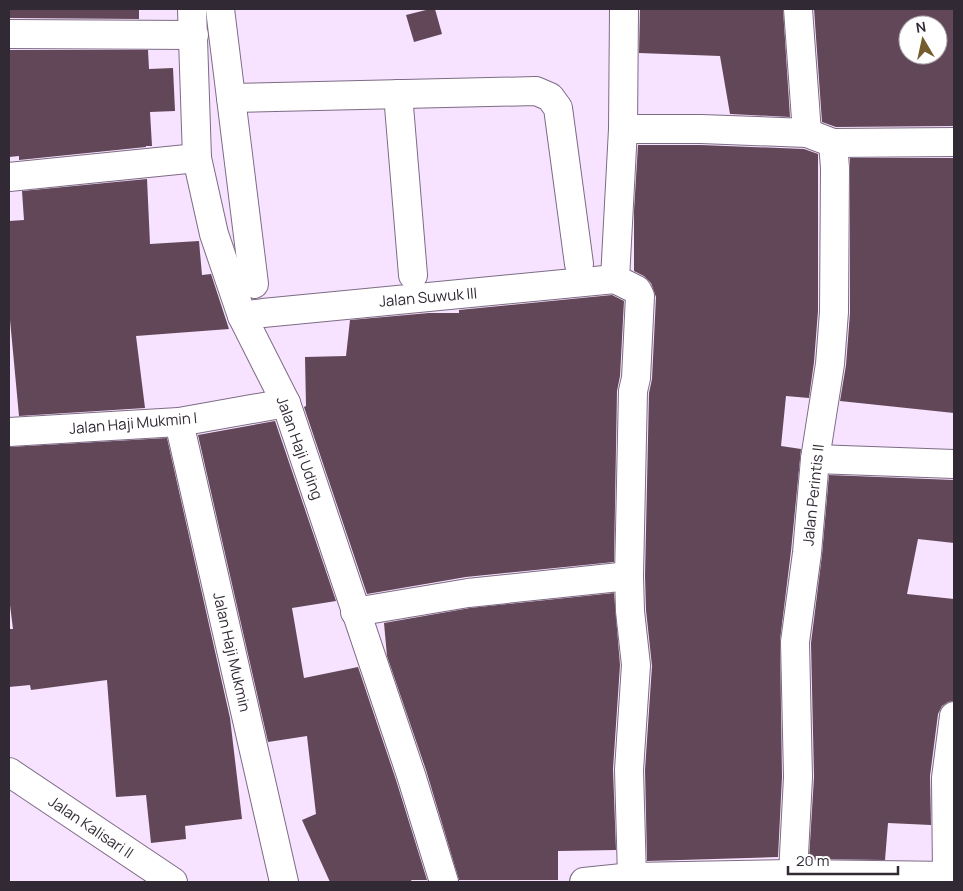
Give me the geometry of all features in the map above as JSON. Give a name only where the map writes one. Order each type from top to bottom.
[{"type":"street","points":[[220,9],[254,284]]},
{"type":"street","points":[[624,9],[623,128],[615,279],[637,290],[640,296],[636,378],[633,391],[629,576],[630,612],[636,665],[628,770],[632,877]]},
{"type":"street","points":[[798,9],[808,133]]},
{"type":"street","points":[[9,34],[193,22]]},
{"type":"street","name":"Jalan Haji Uding","points":[[193,22],[197,158],[214,234],[242,316],[286,403],[411,775],[444,882]]},
{"type":"street","points":[[231,98],[536,91],[550,97],[558,108],[579,264]]},
{"type":"street","points":[[398,94],[413,275]]},
{"type":"street","points":[[623,128],[808,133],[833,143],[954,142]]},
{"type":"street","name":"Jalan Perintis II","points":[[793,874],[798,777],[795,642],[807,553],[815,459],[830,364],[834,312],[835,168],[833,143]]},
{"type":"street","points":[[9,177],[197,158]]},
{"type":"street","name":"Jalan Suwuk III","points":[[242,316],[615,279]]},
{"type":"street","name":"Jalan Haji Mukmin I","points":[[9,432],[179,422],[286,403]]},
{"type":"street","name":"Jalan Haji Mukmin","points":[[179,422],[284,882]]},
{"type":"street","points":[[815,459],[954,464]]},
{"type":"street","points":[[355,612],[468,593],[629,576]]},
{"type":"street","points":[[584,882],[632,877],[793,874],[939,877],[946,778],[954,716]]},
{"type":"street","name":"Jalan Kalisari II","points":[[9,772],[173,882]]},
{"type":"building","points":[[9,9],[139,9],[139,19],[9,18]]},
{"type":"building","points":[[435,9],[442,34],[414,42],[406,15]]},
{"type":"building","points":[[640,9],[783,9],[790,117],[730,114],[720,56],[639,53]]},
{"type":"building","points":[[814,9],[954,9],[954,126],[836,127],[822,122]]},
{"type":"building","points":[[9,50],[148,50],[149,69],[173,68],[175,111],[150,112],[152,146],[19,160],[19,156],[9,157]]},
{"type":"building","points":[[638,145],[701,145],[804,149],[818,154],[818,311],[814,362],[809,398],[786,396],[781,446],[801,449],[780,640],[782,777],[778,857],[647,861],[645,770],[652,666],[646,610],[645,576],[649,393],[652,379],[656,297],[651,283],[644,276],[634,271],[634,211]]},
{"type":"building","points":[[850,158],[954,158],[954,413],[840,401],[846,365],[850,313]]},
{"type":"building","points":[[147,179],[150,244],[199,241],[202,275],[211,274],[229,329],[136,336],[145,408],[19,416],[9,309],[9,221],[24,220],[22,191]]},
{"type":"building","points":[[612,295],[624,301],[620,376],[617,391],[614,562],[466,577],[367,594],[304,407],[306,406],[305,357],[346,356],[350,320],[429,313],[459,313],[459,310]]},
{"type":"building","points":[[275,421],[336,601],[292,608],[304,678],[358,667],[427,880],[411,880],[412,882],[330,882],[302,820],[316,814],[307,736],[268,742],[198,435]]},
{"type":"building","points":[[167,438],[230,718],[242,819],[185,826],[186,839],[151,843],[146,795],[116,797],[107,680],[31,690],[30,685],[9,687],[9,629],[13,629],[9,597],[9,447]]},
{"type":"building","points":[[829,475],[954,480],[954,543],[918,539],[907,594],[954,599],[954,701],[942,706],[938,714],[930,776],[931,825],[888,823],[885,860],[809,859],[814,777],[811,643],[822,555]]},
{"type":"building","points":[[614,593],[620,665],[613,769],[616,850],[558,851],[558,880],[459,880],[426,770],[387,656],[384,623],[470,608]]}]
